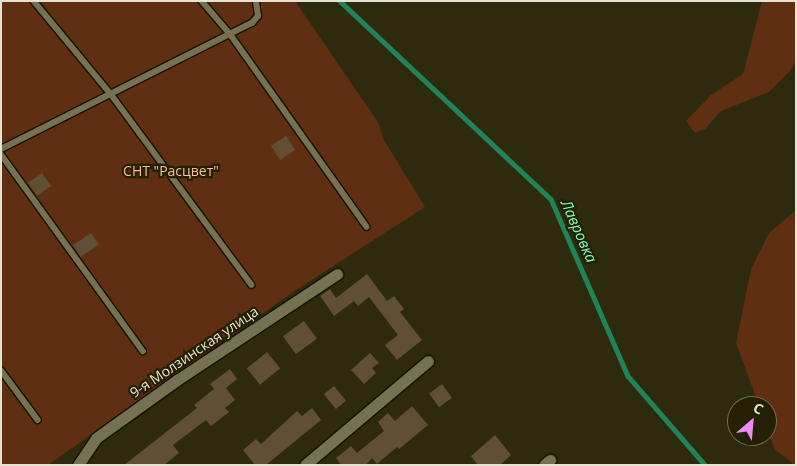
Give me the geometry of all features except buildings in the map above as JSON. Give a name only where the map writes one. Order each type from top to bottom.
[{"type":"street","name":"9-я Молзинская улица","points":[[78,465],[96,438],[177,380],[337,274]]},
{"type":"street","points":[[305,465],[428,361]]},
{"type":"lane","points":[[34,1],[111,94],[252,285]]},
{"type":"lane","points":[[202,1],[231,35],[367,227]]},
{"type":"lane","points":[[1,149],[252,23],[258,16],[256,1]]},
{"type":"lane","points":[[1,154],[143,352]]},
{"type":"lane","points":[[1,370],[38,420]]},
{"type":"green space","name":"СНТ \"Расцвет\"","points":[[1,1],[295,1],[378,122],[384,140],[425,207],[293,292],[48,465],[1,465]]},
{"type":"green space","points":[[762,1],[796,1],[796,60],[790,71],[769,92],[721,111],[705,129],[695,133],[686,121],[711,95],[743,74]]},
{"type":"green space","points":[[796,210],[796,465],[775,450],[773,446],[777,446],[777,396],[755,396],[736,343],[751,269],[769,233]]},
{"type":"waterway","name":"Лавровка","points":[[340,1],[551,199],[628,376],[705,465]]}]
